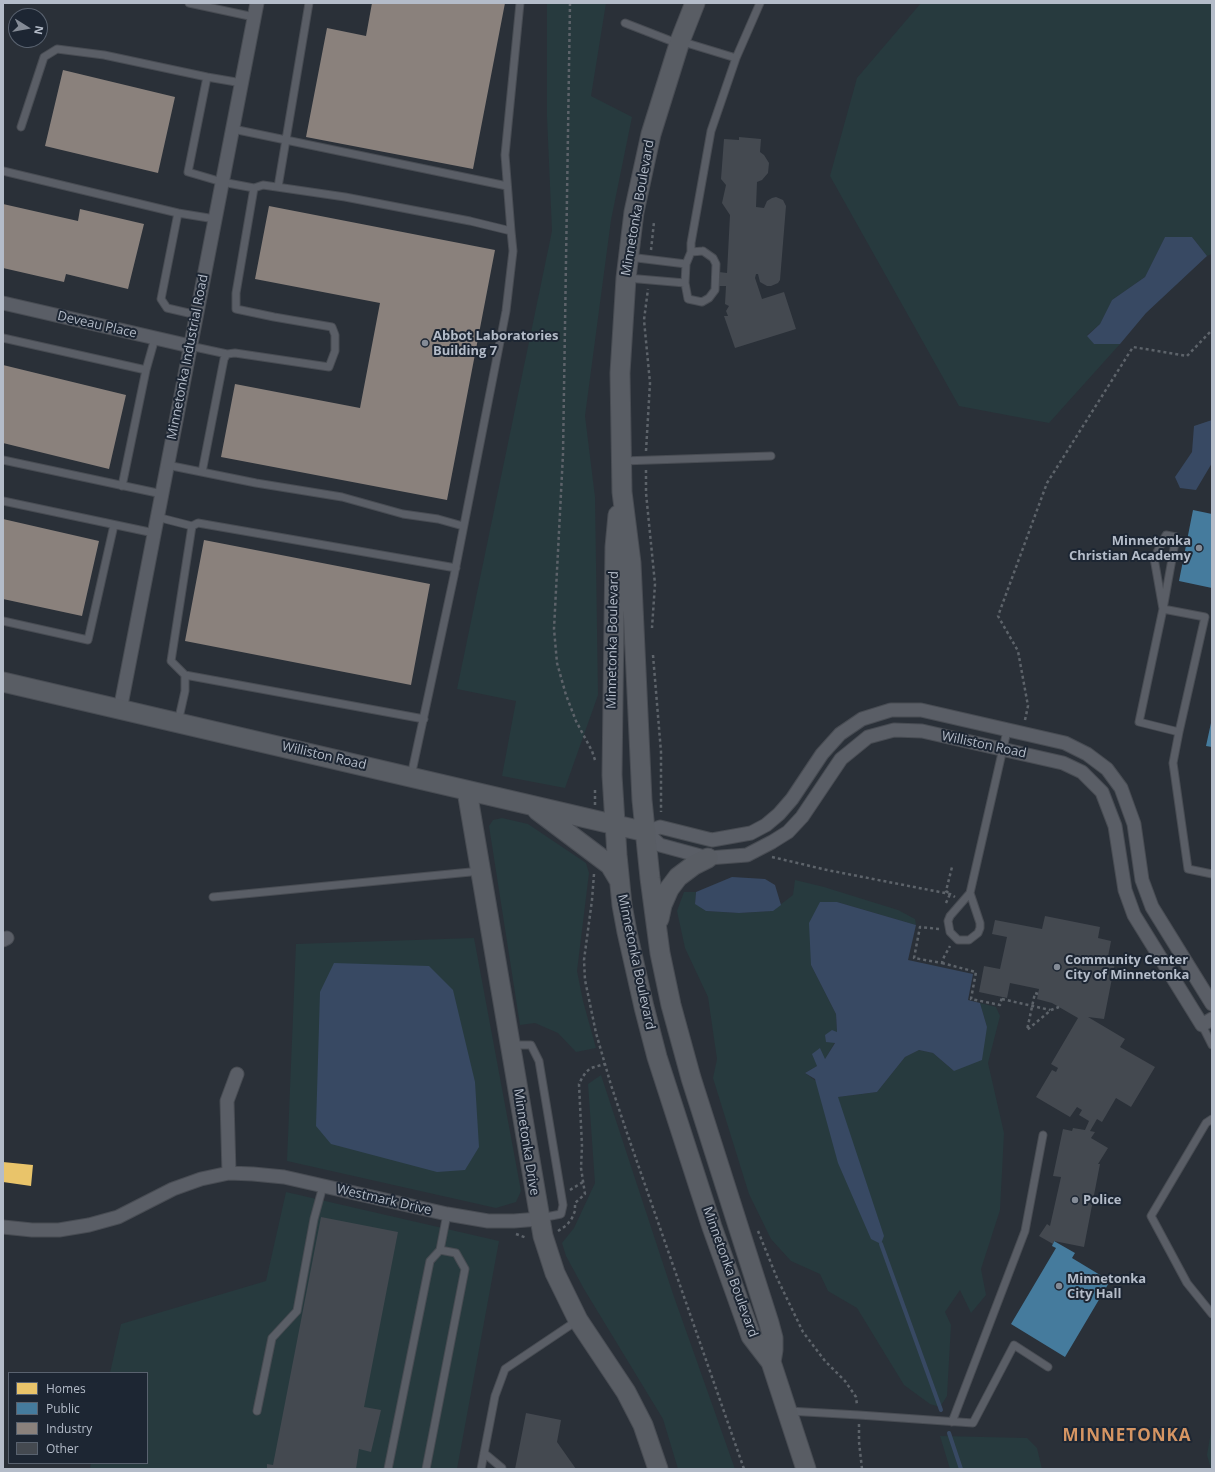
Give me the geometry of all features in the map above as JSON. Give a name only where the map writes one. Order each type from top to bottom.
[{"type":"main road","name":"Minnetonka Boulevard","points":[[695,3],[679,43],[651,134],[634,212],[626,278],[620,373],[622,492],[631,563],[642,800],[660,954],[666,985],[687,1064],[769,1322],[773,1338],[771,1362]]},
{"type":"main road","name":"Minnetonka Boulevard","points":[[622,492],[615,547],[612,768],[620,881],[627,932],[650,1032],[672,1105],[746,1324],[751,1336],[771,1362],[806,1469]]},
{"type":"main road","name":"Williston Road","points":[[3,682],[646,832]]},
{"type":"main road","name":"Minnetonka Drive","points":[[467,791],[541,1227],[555,1273],[578,1320],[626,1392],[643,1424],[658,1469]]},
{"type":"main road","points":[[531,806],[610,865],[620,881]]},
{"type":"main road","points":[[657,929],[662,905],[669,889],[678,877],[694,865],[708,858]]},
{"type":"street","name":"Minnetonka Industrial Road","points":[[120,710],[257,3]]},
{"type":"street","name":"Deveau Place","points":[[3,303],[190,346]]},
{"type":"street","name":"Williston Road","points":[[1207,1022],[1134,915],[1125,890],[1115,826],[1102,792],[1082,772],[1062,762],[922,731],[894,730],[868,737],[841,759],[802,817],[788,832],[747,855],[708,858],[660,845],[646,832],[660,827],[712,840],[751,833],[766,825],[779,814],[792,799],[822,754],[840,734],[862,719],[891,710],[921,710],[1007,731],[1065,743],[1092,758],[1107,769],[1121,788],[1134,824],[1142,880],[1152,907],[1212,1004]]},
{"type":"street","points":[[229,1173],[227,1101],[237,1074]]},
{"type":"street","name":"Westmark Drive","points":[[3,1227],[32,1230],[59,1230],[89,1225],[118,1217],[173,1189],[201,1179],[229,1173],[284,1177],[447,1214],[488,1221],[514,1221],[541,1227]]},
{"type":"lane","points":[[189,3],[225,7],[254,16]]},
{"type":"lane","points":[[278,187],[309,3]]},
{"type":"lane","points":[[411,777],[456,568],[506,311],[513,252],[505,154],[520,3]]},
{"type":"lane","points":[[691,252],[703,250],[713,258],[716,264],[715,290],[709,298],[702,302],[688,299],[684,283],[686,264],[691,252],[691,243],[711,131],[736,58],[760,3]]},
{"type":"lane","points":[[625,23],[679,43],[736,58]]},
{"type":"lane","points":[[21,126],[44,57],[57,49],[104,55],[242,83]]},
{"type":"lane","points":[[207,77],[188,172],[222,182],[254,188],[263,185],[345,197],[470,221],[511,231]]},
{"type":"lane","points":[[233,129],[507,186]]},
{"type":"lane","points":[[3,170],[178,213],[215,219]]},
{"type":"lane","points":[[190,346],[225,356],[235,353],[329,367],[335,351],[335,335],[332,327],[236,309],[236,293],[254,188]]},
{"type":"lane","points":[[178,213],[161,299],[167,308],[196,315]]},
{"type":"lane","points":[[629,257],[686,264]]},
{"type":"lane","points":[[626,278],[684,283]]},
{"type":"lane","points":[[3,338],[146,370]]},
{"type":"lane","points":[[122,486],[146,370],[155,338]]},
{"type":"lane","points":[[202,472],[225,356]]},
{"type":"lane","points":[[622,461],[771,456]]},
{"type":"lane","points":[[3,460],[162,494]]},
{"type":"lane","points":[[168,465],[342,497],[403,514],[438,519],[463,526]]},
{"type":"lane","points":[[3,501],[154,533]]},
{"type":"lane","points":[[157,517],[192,526],[198,523],[456,568]]},
{"type":"lane","points":[[3,621],[88,640],[114,525]]},
{"type":"lane","points":[[192,526],[171,661],[185,675],[424,719]]},
{"type":"lane","points":[[1162,609],[1154,558],[1166,535],[1176,537],[1162,609],[1139,722],[1179,732]]},
{"type":"lane","points":[[1162,609],[1205,617],[1173,763],[1188,869],[1212,874]]},
{"type":"lane","points":[[178,723],[186,691],[185,675]]},
{"type":"lane","points":[[970,893],[980,923],[980,928],[974,937],[963,941],[953,937],[948,927],[950,916],[970,893],[1007,731]]},
{"type":"lane","points":[[213,898],[481,871]]},
{"type":"lane","points":[[1207,1022],[1212,1045]]},
{"type":"lane","points":[[510,1045],[531,1045],[539,1061],[563,1205],[561,1214],[541,1227]]},
{"type":"lane","points":[[1212,1119],[1206,1123],[1151,1216],[1187,1283],[1212,1314]]},
{"type":"lane","points":[[952,1422],[1025,1231],[1043,1135]]},
{"type":"lane","points":[[257,1411],[272,1338],[297,1311],[314,1219],[323,1186]]},
{"type":"lane","points":[[388,1469],[430,1261],[440,1250],[447,1214]]},
{"type":"lane","points":[[426,1469],[465,1269],[456,1253],[440,1250]]},
{"type":"lane","points":[[481,1469],[495,1396],[505,1369],[578,1320]]},
{"type":"lane","points":[[787,1411],[973,1423],[1014,1345],[1048,1367]]},
{"type":"lane","points":[[484,1453],[502,1469]]},
{"type":"path","points":[[570,3],[563,454],[554,629],[557,664],[566,695],[576,721],[592,751],[596,763]]},
{"type":"path","points":[[650,260],[654,222]]},
{"type":"path","points":[[649,280],[644,320],[650,384],[646,493],[655,584],[652,630]]},
{"type":"path","points":[[1026,718],[1028,706],[1018,652],[998,616],[1047,483],[1133,347],[1187,356],[1212,330]]},
{"type":"path","points":[[653,652],[661,752],[661,814]]},
{"type":"path","points":[[595,794],[596,785]]},
{"type":"path","points":[[765,855],[827,870],[950,894],[963,901]]},
{"type":"path","points":[[594,870],[592,900],[584,960],[585,980],[596,1033],[628,1136],[744,1469]]},
{"type":"path","points":[[939,929],[920,927],[914,958],[942,963],[976,972],[971,999],[1000,1005],[1002,998],[1050,1010]]},
{"type":"path","points":[[942,963],[950,946]]},
{"type":"path","points":[[1038,994],[1035,993],[1027,1030],[1050,1010],[1060,1007]]},
{"type":"path","points":[[541,1227],[555,1233],[567,1225],[575,1211],[575,1203],[586,1194],[581,1168],[582,1146],[579,1084],[586,1072],[592,1068],[605,1064]]},
{"type":"path","points":[[561,1195],[584,1182]]},
{"type":"path","points":[[757,1227],[777,1278],[804,1332],[825,1361],[845,1381],[856,1397],[862,1469]]},
{"type":"green space","points":[[547,3],[606,3],[591,96],[632,117],[611,220],[585,416],[595,497],[598,695],[565,788],[502,776],[516,701],[457,689],[552,231],[547,117]]},
{"type":"green space","points":[[921,3],[1212,3],[1212,254],[1207,256],[1192,237],[1165,237],[1145,277],[1112,300],[1100,324],[1087,335],[1094,344],[1120,344],[1049,423],[959,406],[830,176],[857,78]]},
{"type":"green space","points":[[502,818],[528,824],[586,863],[589,873],[577,971],[583,1001],[596,1048],[576,1052],[558,1033],[535,1023],[520,1025],[489,826],[493,820]]},
{"type":"green space","points":[[795,880],[824,887],[898,910],[915,919],[916,925],[837,902],[820,903],[811,965],[836,1014],[837,1033],[835,1042],[825,1059],[805,1073],[838,1097],[877,1092],[905,1057],[919,1050],[933,1053],[954,1071],[987,1027],[980,1003],[996,1007],[1000,1016],[988,1063],[1004,1133],[1000,1210],[981,1269],[986,1295],[971,1313],[960,1290],[945,1312],[951,1325],[947,1396],[940,1407],[930,1404],[904,1385],[857,1308],[828,1291],[820,1274],[791,1261],[771,1239],[749,1194],[713,1078],[717,1059],[708,997],[685,948],[677,911],[684,892],[696,892],[695,903],[706,911],[739,913],[772,911],[793,895]]},
{"type":"green space","points":[[474,938],[521,1191],[516,1202],[496,1208],[287,1161],[296,944]]},
{"type":"green space","points":[[601,1075],[673,1294],[735,1469],[678,1469],[663,1419],[584,1289],[566,1256],[562,1243],[574,1228],[595,1183],[588,1084]]},
{"type":"green space","points":[[286,1192],[499,1241],[457,1469],[90,1469],[91,1464],[148,1464],[148,1372],[110,1372],[121,1324],[266,1281]]},
{"type":"green space","points":[[1212,1426],[1212,1469],[1211,1469],[1207,1455]]},
{"type":"green space","points":[[940,1436],[1027,1438],[1037,1448],[1042,1469],[950,1469]]},
{"type":"water","points":[[1165,237],[1192,237],[1207,256],[1146,313],[1120,344],[1094,344],[1087,336],[1100,324],[1112,300],[1145,277]]},
{"type":"water","points":[[1212,420],[1212,463],[1196,490],[1180,488],[1175,477],[1192,452],[1194,426]]},
{"type":"water","points":[[732,877],[765,879],[775,885],[781,905],[773,911],[739,913],[706,911],[695,904],[696,892]]},
{"type":"water","points":[[820,902],[837,902],[916,925],[908,960],[973,974],[968,1000],[980,1003],[987,1027],[982,1060],[954,1071],[933,1053],[919,1050],[905,1057],[877,1092],[838,1097],[884,1236],[881,1244],[871,1239],[838,1163],[815,1079],[805,1073],[817,1066],[812,1054],[820,1048],[825,1059],[835,1043],[826,1042],[825,1035],[832,1030],[837,1032],[836,1014],[811,965],[809,923]]},
{"type":"water","points":[[334,963],[429,966],[453,990],[475,1082],[479,1147],[465,1170],[437,1172],[331,1144],[316,1126],[320,992]]},
{"type":"building: Homes","points":[[3,1162],[33,1165],[31,1186],[3,1182]]},
{"type":"building: Public","name":"Minnetonka Christian Academy","points":[[1193,510],[1212,514],[1212,588],[1179,581]]},
{"type":"building: Public","points":[[1212,723],[1212,747],[1206,746]]},
{"type":"building: Public","points":[[1054,1241],[1075,1253],[1072,1258],[1110,1281],[1065,1357],[1011,1324],[1056,1248],[1052,1246]]},
{"type":"building: Industry","points":[[372,3],[505,3],[473,169],[306,137],[327,28],[366,36]]},
{"type":"building: Industry","points":[[63,70],[175,97],[158,173],[45,146]]},
{"type":"building: Industry","points":[[3,204],[78,221],[80,209],[144,224],[128,289],[66,274],[64,282],[3,268]]},
{"type":"building: Industry","name":"Abbot Laboratories Building 7","points":[[269,206],[495,250],[447,500],[221,457],[235,384],[360,408],[380,303],[255,279]]},
{"type":"building: Industry","points":[[3,365],[126,395],[109,469],[3,443]]},
{"type":"building: Industry","points":[[3,519],[99,541],[82,616],[3,599]]},
{"type":"building: Industry","points":[[204,540],[430,584],[411,685],[185,641]]},
{"type":"building: Other","points":[[739,137],[761,139],[760,152],[769,163],[768,173],[762,180],[757,182],[756,207],[764,208],[767,201],[776,197],[783,200],[786,206],[780,280],[778,283],[767,286],[760,282],[758,274],[756,274],[755,278],[762,299],[784,292],[796,329],[735,348],[724,316],[728,316],[726,311],[729,306],[725,304],[726,286],[718,286],[719,272],[727,273],[730,215],[722,203],[726,185],[721,179],[724,139],[739,140]]},
{"type":"building: Other","points":[[1045,916],[1100,927],[1098,938],[1111,941],[1107,962],[1115,963],[1104,1019],[1088,1017],[1125,1039],[1120,1047],[1155,1067],[1131,1107],[1116,1098],[1102,1122],[1097,1119],[1090,1131],[1095,1132],[1091,1138],[1108,1148],[1098,1164],[1100,1164],[1084,1247],[1054,1241],[1053,1244],[1039,1236],[1047,1224],[1050,1226],[1061,1177],[1053,1176],[1063,1129],[1072,1131],[1073,1128],[1085,1130],[1089,1121],[1079,1115],[1082,1110],[1077,1107],[1070,1117],[1036,1097],[1052,1070],[1056,1072],[1058,1068],[1051,1064],[1078,1018],[1052,1003],[1037,999],[1039,989],[1010,983],[1007,998],[979,992],[984,966],[1000,969],[1007,937],[992,934],[995,920],[1042,929]]},
{"type":"building: Other","points":[[321,1217],[398,1232],[364,1407],[381,1410],[371,1452],[359,1449],[356,1469],[267,1469],[267,1464],[273,1465]]},
{"type":"building: Other","points":[[526,1413],[561,1420],[557,1442],[576,1469],[515,1469]]},
{"type":"waterway","points":[[881,1244],[941,1410]]},
{"type":"waterway","points":[[949,1433],[961,1469]]},
{"type":"place","name":"Abbot Laboratories Building 7","points":[[425,343]]},
{"type":"place","name":"Minnetonka Christian Academy","points":[[1199,548]]},
{"type":"place","name":"Community Center City of Minnetonka","points":[[1057,967]]},
{"type":"place","name":"Police","points":[[1075,1200]]},
{"type":"place","name":"Minnetonka City Hall","points":[[1059,1286]]},
{"type":"district","name":"MINNETONKA","points":[[1127,1436]]}]
